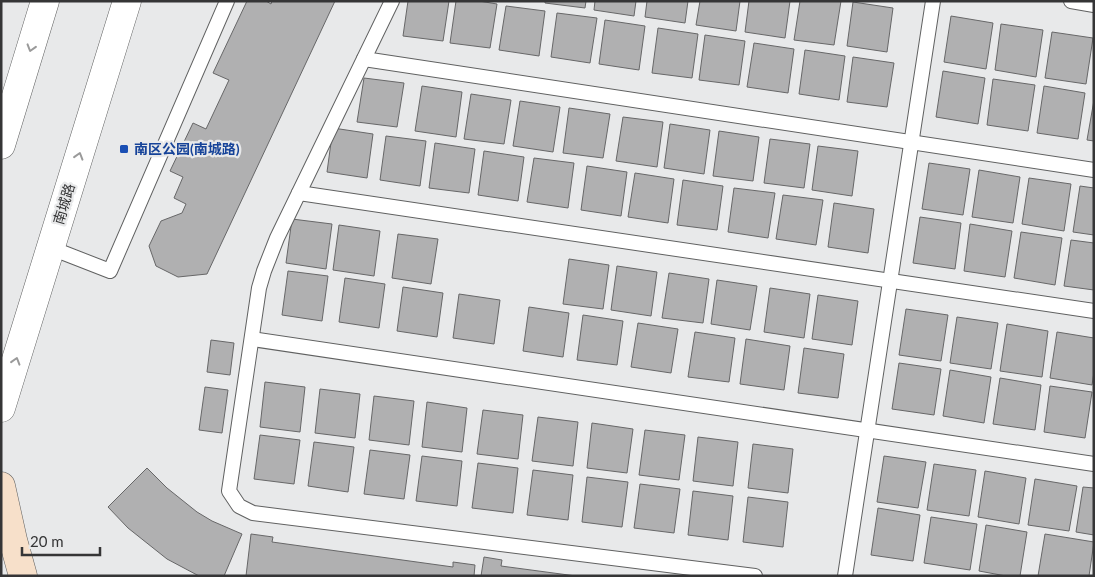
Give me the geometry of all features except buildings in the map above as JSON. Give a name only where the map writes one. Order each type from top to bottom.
[{"type":"main road","points":[[1,486],[23,576]]},
{"type":"street","points":[[1,145],[45,1]]},
{"type":"street","name":"南城路","points":[[1,408],[127,1]]},
{"type":"lane","points":[[51,248],[110,271],[227,1]]},
{"type":"lane","points":[[392,1],[277,238],[259,288],[229,491],[239,506],[253,513],[755,576]]},
{"type":"lane","points":[[845,576],[933,1]]},
{"type":"lane","points":[[1071,1],[1094,5]]},
{"type":"lane","points":[[364,59],[1094,170]]},
{"type":"lane","points":[[299,193],[1094,311]]},
{"type":"lane","points":[[252,339],[1094,464]]},
{"type":"place","name":"南区公园(南城路)","points":[[124,149]]}]
